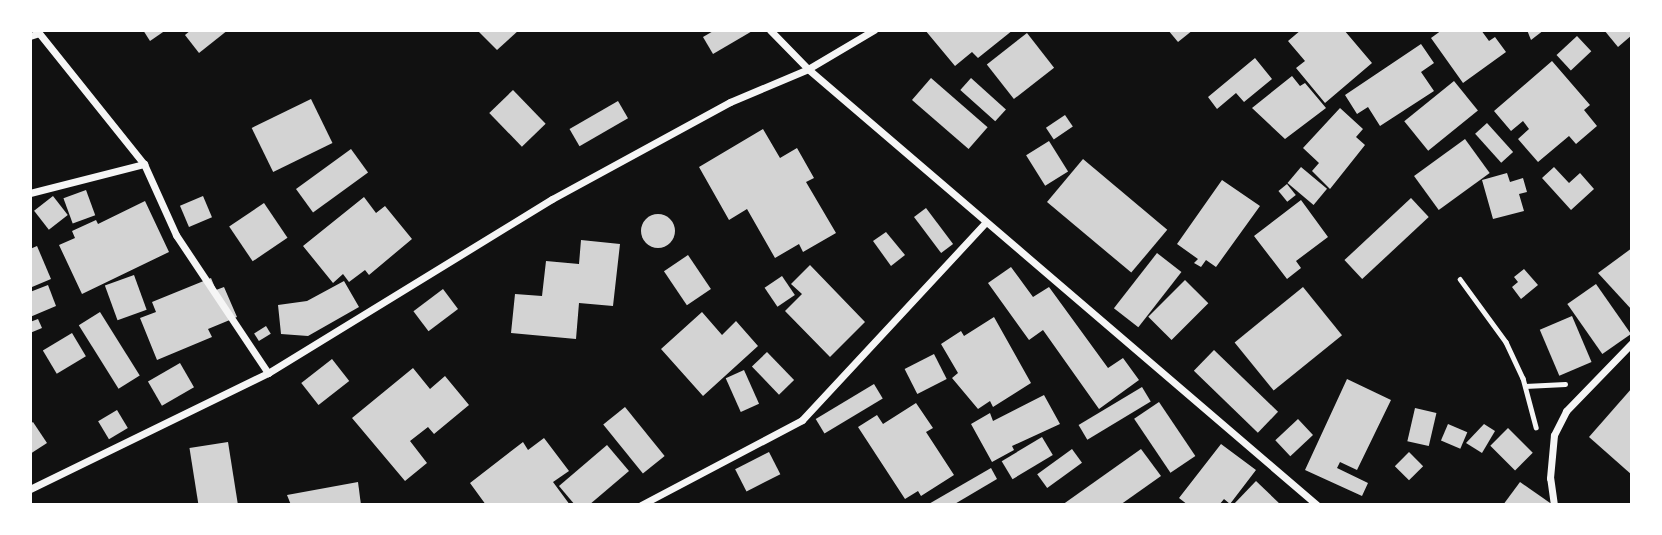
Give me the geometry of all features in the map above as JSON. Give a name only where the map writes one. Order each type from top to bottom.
[{"type":"street","points":[[770,30],[808,69],[1317,505]]},
{"type":"street","points":[[30,489],[268,373],[552,199],[730,102],[808,69],[874,30]]},
{"type":"street","points":[[30,36],[39,32],[144,164],[176,235],[268,373]]},
{"type":"street","points":[[30,192],[144,164]]},
{"type":"street","points":[[642,505],[802,420],[986,222]]},
{"type":"street","points":[[1554,505],[1550,478],[1554,435],[1566,411],[1632,343]]},
{"type":"path","points":[[1460,279],[1506,342],[1523,378],[1537,432]]},
{"type":"building","points":[[143,30],[166,30],[150,41]]},
{"type":"building","points":[[191,30],[228,30],[199,53],[185,35]]},
{"type":"building","points":[[477,30],[519,30],[497,50]]},
{"type":"building","points":[[715,30],[754,30],[713,54],[703,37]]},
{"type":"building","points":[[925,30],[1013,30],[978,58],[972,52],[955,66]]},
{"type":"building","points":[[1168,30],[1193,30],[1178,42]]},
{"type":"building","points":[[1301,30],[1344,30],[1372,63],[1325,103],[1296,68],[1305,61],[1288,41]]},
{"type":"building","points":[[1442,30],[1481,30],[1489,41],[1495,37],[1506,52],[1463,83],[1431,38]]},
{"type":"building","points":[[1527,30],[1544,30],[1531,40]]},
{"type":"building","points":[[1604,30],[1631,30],[1632,35],[1618,47]]},
{"type":"building","points":[[1027,33],[1054,68],[1014,99],[987,64]]},
{"type":"building","points":[[1577,36],[1591,51],[1571,70],[1557,55]]},
{"type":"building","points":[[1421,44],[1434,63],[1421,72],[1434,91],[1380,126],[1368,107],[1357,114],[1345,95]]},
{"type":"building","points":[[1255,58],[1272,79],[1244,102],[1236,93],[1217,109],[1208,97]]},
{"type":"building","points":[[1552,61],[1590,105],[1584,110],[1597,126],[1576,144],[1569,136],[1538,162],[1518,139],[1529,129],[1523,121],[1511,131],[1494,111]]},
{"type":"building","points":[[1292,76],[1300,86],[1305,83],[1326,108],[1285,139],[1252,108]]},
{"type":"building","points":[[931,78],[988,127],[969,149],[912,100]]},
{"type":"building","points":[[971,78],[1006,109],[995,121],[960,90]]},
{"type":"building","points":[[1454,81],[1478,111],[1428,151],[1404,121]]},
{"type":"building","points":[[513,90],[546,124],[522,147],[489,113]]},
{"type":"building","points":[[311,99],[332,143],[273,172],[252,128]]},
{"type":"building","points":[[618,101],[628,118],[580,146],[570,129]]},
{"type":"building","points":[[1340,108],[1363,129],[1356,137],[1365,145],[1330,189],[1312,171],[1319,163],[1303,148]]},
{"type":"building","points":[[1065,115],[1073,127],[1054,139],[1046,128]]},
{"type":"building","points":[[1487,123],[1513,152],[1501,163],[1475,134]]},
{"type":"building","points":[[763,129],[780,158],[797,148],[814,178],[806,182],[836,233],[803,252],[799,244],[775,258],[747,209],[729,220],[699,167]]},
{"type":"building","points":[[1465,139],[1490,173],[1439,210],[1414,176]]},
{"type":"building","points":[[1049,141],[1068,172],[1045,186],[1026,155]]},
{"type":"building","points":[[351,149],[368,172],[313,212],[296,189]]},
{"type":"building","points":[[1083,159],[1167,230],[1131,273],[1047,202]]},
{"type":"building","points":[[1301,167],[1327,189],[1314,205],[1288,183]]},
{"type":"building","points":[[1554,167],[1569,183],[1580,173],[1594,189],[1571,210],[1542,178]]},
{"type":"building","points":[[1507,173],[1510,182],[1523,178],[1527,192],[1519,194],[1524,211],[1493,219],[1482,180]]},
{"type":"building","points":[[1222,180],[1260,206],[1216,267],[1206,260],[1201,267],[1194,263],[1198,259],[1177,244]]},
{"type":"building","points":[[1287,184],[1296,195],[1287,202],[1278,191]]},
{"type":"building","points":[[86,190],[95,215],[73,224],[63,198]]},
{"type":"building","points":[[53,196],[68,215],[49,230],[34,211]]},
{"type":"building","points":[[203,196],[212,217],[189,227],[180,206]]},
{"type":"building","points":[[364,197],[376,213],[385,206],[412,239],[369,275],[365,270],[349,282],[343,274],[333,283],[303,246]]},
{"type":"building","points":[[1411,198],[1429,217],[1362,279],[1344,260]]},
{"type":"building","points":[[1301,200],[1328,237],[1296,261],[1301,268],[1287,279],[1254,236]]},
{"type":"building","points":[[145,201],[169,252],[82,294],[59,245],[75,238],[72,231],[96,220],[98,224]]},
{"type":"building","points":[[264,203],[287,238],[253,261],[229,226]]},
{"type":"building","points":[[926,208],[953,244],[941,253],[914,217]]},
{"type":"building","points":[[658,214],[670,219],[675,231],[670,243],[658,248],[646,243],[641,231],[646,219]]},
{"type":"building","points":[[886,232],[905,255],[891,266],[873,241]]},
{"type":"building","points":[[581,240],[620,244],[613,306],[579,303],[576,339],[511,333],[515,294],[542,296],[546,261],[579,264]]},
{"type":"building","points":[[37,246],[51,279],[32,287],[30,249]]},
{"type":"building","points":[[1632,248],[1632,310],[1598,273]]},
{"type":"building","points":[[1157,253],[1181,272],[1138,327],[1114,308]]},
{"type":"building","points":[[688,255],[711,289],[687,305],[664,271]]},
{"type":"building","points":[[810,265],[865,322],[830,357],[785,311],[802,294],[791,284]]},
{"type":"building","points":[[1011,267],[1033,297],[1049,287],[1108,368],[1123,358],[1139,380],[1099,409],[1043,330],[1029,340],[988,283]]},
{"type":"building","points":[[1524,269],[1538,285],[1521,299],[1512,287],[1518,282],[1514,277]]},
{"type":"building","points":[[134,275],[147,310],[118,320],[105,286]]},
{"type":"building","points":[[782,276],[795,295],[777,307],[765,288]]},
{"type":"building","points":[[211,278],[216,290],[224,287],[237,317],[208,329],[212,337],[157,360],[140,318],[156,312],[152,302]]},
{"type":"building","points":[[1185,280],[1208,303],[1172,340],[1148,317]]},
{"type":"building","points":[[344,281],[359,307],[308,336],[281,334],[278,305],[307,301]]},
{"type":"building","points":[[1596,284],[1631,334],[1602,354],[1567,304]]},
{"type":"building","points":[[48,285],[56,306],[30,317],[30,292]]},
{"type":"building","points":[[1303,287],[1342,335],[1274,391],[1235,342]]},
{"type":"building","points":[[443,289],[458,309],[428,331],[413,311]]},
{"type":"building","points":[[100,312],[140,376],[119,389],[79,325]]},
{"type":"building","points":[[702,312],[722,335],[736,321],[758,346],[703,396],[661,349]]},
{"type":"building","points":[[1572,316],[1592,362],[1559,376],[1540,330]]},
{"type":"building","points":[[994,317],[1031,383],[993,407],[990,401],[978,409],[952,378],[958,373],[941,344],[961,331],[964,336]]},
{"type":"building","points":[[38,319],[42,328],[30,333],[30,322]]},
{"type":"building","points":[[266,326],[271,334],[259,341],[254,333]]},
{"type":"building","points":[[72,333],[86,356],[57,374],[43,351]]},
{"type":"building","points":[[1214,350],[1278,412],[1258,433],[1194,371]]},
{"type":"building","points":[[767,352],[794,380],[779,395],[752,367]]},
{"type":"building","points":[[934,354],[947,379],[917,394],[905,369]]},
{"type":"building","points":[[332,359],[349,381],[319,405],[301,383]]},
{"type":"building","points":[[180,363],[194,387],[162,406],[148,382]]},
{"type":"building","points":[[413,368],[430,389],[445,376],[469,405],[434,434],[428,427],[410,441],[427,463],[405,481],[352,418]]},
{"type":"building","points":[[744,370],[759,404],[741,412],[726,378]]},
{"type":"building","points":[[1347,379],[1391,400],[1357,470],[1340,462],[1337,468],[1368,483],[1362,496],[1305,470]]},
{"type":"building","points":[[874,384],[883,399],[824,434],[816,419]]},
{"type":"building","points":[[1142,387],[1151,402],[1087,440],[1079,425]]},
{"type":"building","points":[[1632,388],[1632,475],[1589,437]]},
{"type":"building","points":[[1044,395],[1060,424],[1012,446],[1014,450],[992,462],[971,424],[990,413],[993,421]]},
{"type":"building","points":[[1159,402],[1195,456],[1170,473],[1134,419]]},
{"type":"building","points":[[916,403],[933,428],[926,432],[954,475],[921,496],[918,491],[905,499],[858,427],[877,415],[883,424]]},
{"type":"building","points":[[625,407],[665,456],[643,474],[603,425]]},
{"type":"building","points":[[1415,408],[1436,413],[1429,446],[1407,441]]},
{"type":"building","points":[[117,410],[128,428],[109,439],[98,421]]},
{"type":"building","points":[[1298,419],[1313,435],[1290,456],[1275,440]]},
{"type":"building","points":[[33,422],[47,443],[30,454],[30,424]]},
{"type":"building","points":[[1448,424],[1467,432],[1460,449],[1441,441]]},
{"type":"building","points":[[1484,424],[1495,431],[1482,453],[1466,443]]},
{"type":"building","points":[[1508,428],[1533,453],[1515,470],[1490,446]]},
{"type":"building","points":[[1042,437],[1053,455],[1013,479],[1002,461]]},
{"type":"building","points":[[544,438],[569,471],[553,482],[570,505],[486,505],[470,483],[523,442],[528,450]]},
{"type":"building","points":[[228,442],[238,505],[198,505],[189,448]]},
{"type":"building","points":[[1221,444],[1256,470],[1230,504],[1224,499],[1219,505],[1188,505],[1179,498]]},
{"type":"building","points":[[607,445],[629,471],[589,505],[575,505],[559,486]]},
{"type":"building","points":[[1072,449],[1082,463],[1047,488],[1037,474]]},
{"type":"building","points":[[1141,449],[1161,476],[1120,505],[1062,505]]},
{"type":"building","points":[[769,452],[780,474],[746,492],[735,469]]},
{"type":"building","points":[[1409,452],[1423,466],[1409,480],[1395,466]]},
{"type":"building","points":[[991,468],[997,479],[953,505],[927,505]]},
{"type":"building","points":[[1256,481],[1281,505],[1233,505]]},
{"type":"building","points":[[358,482],[361,505],[291,505],[287,495]]},
{"type":"building","points":[[1520,482],[1553,505],[1503,505]]}]
